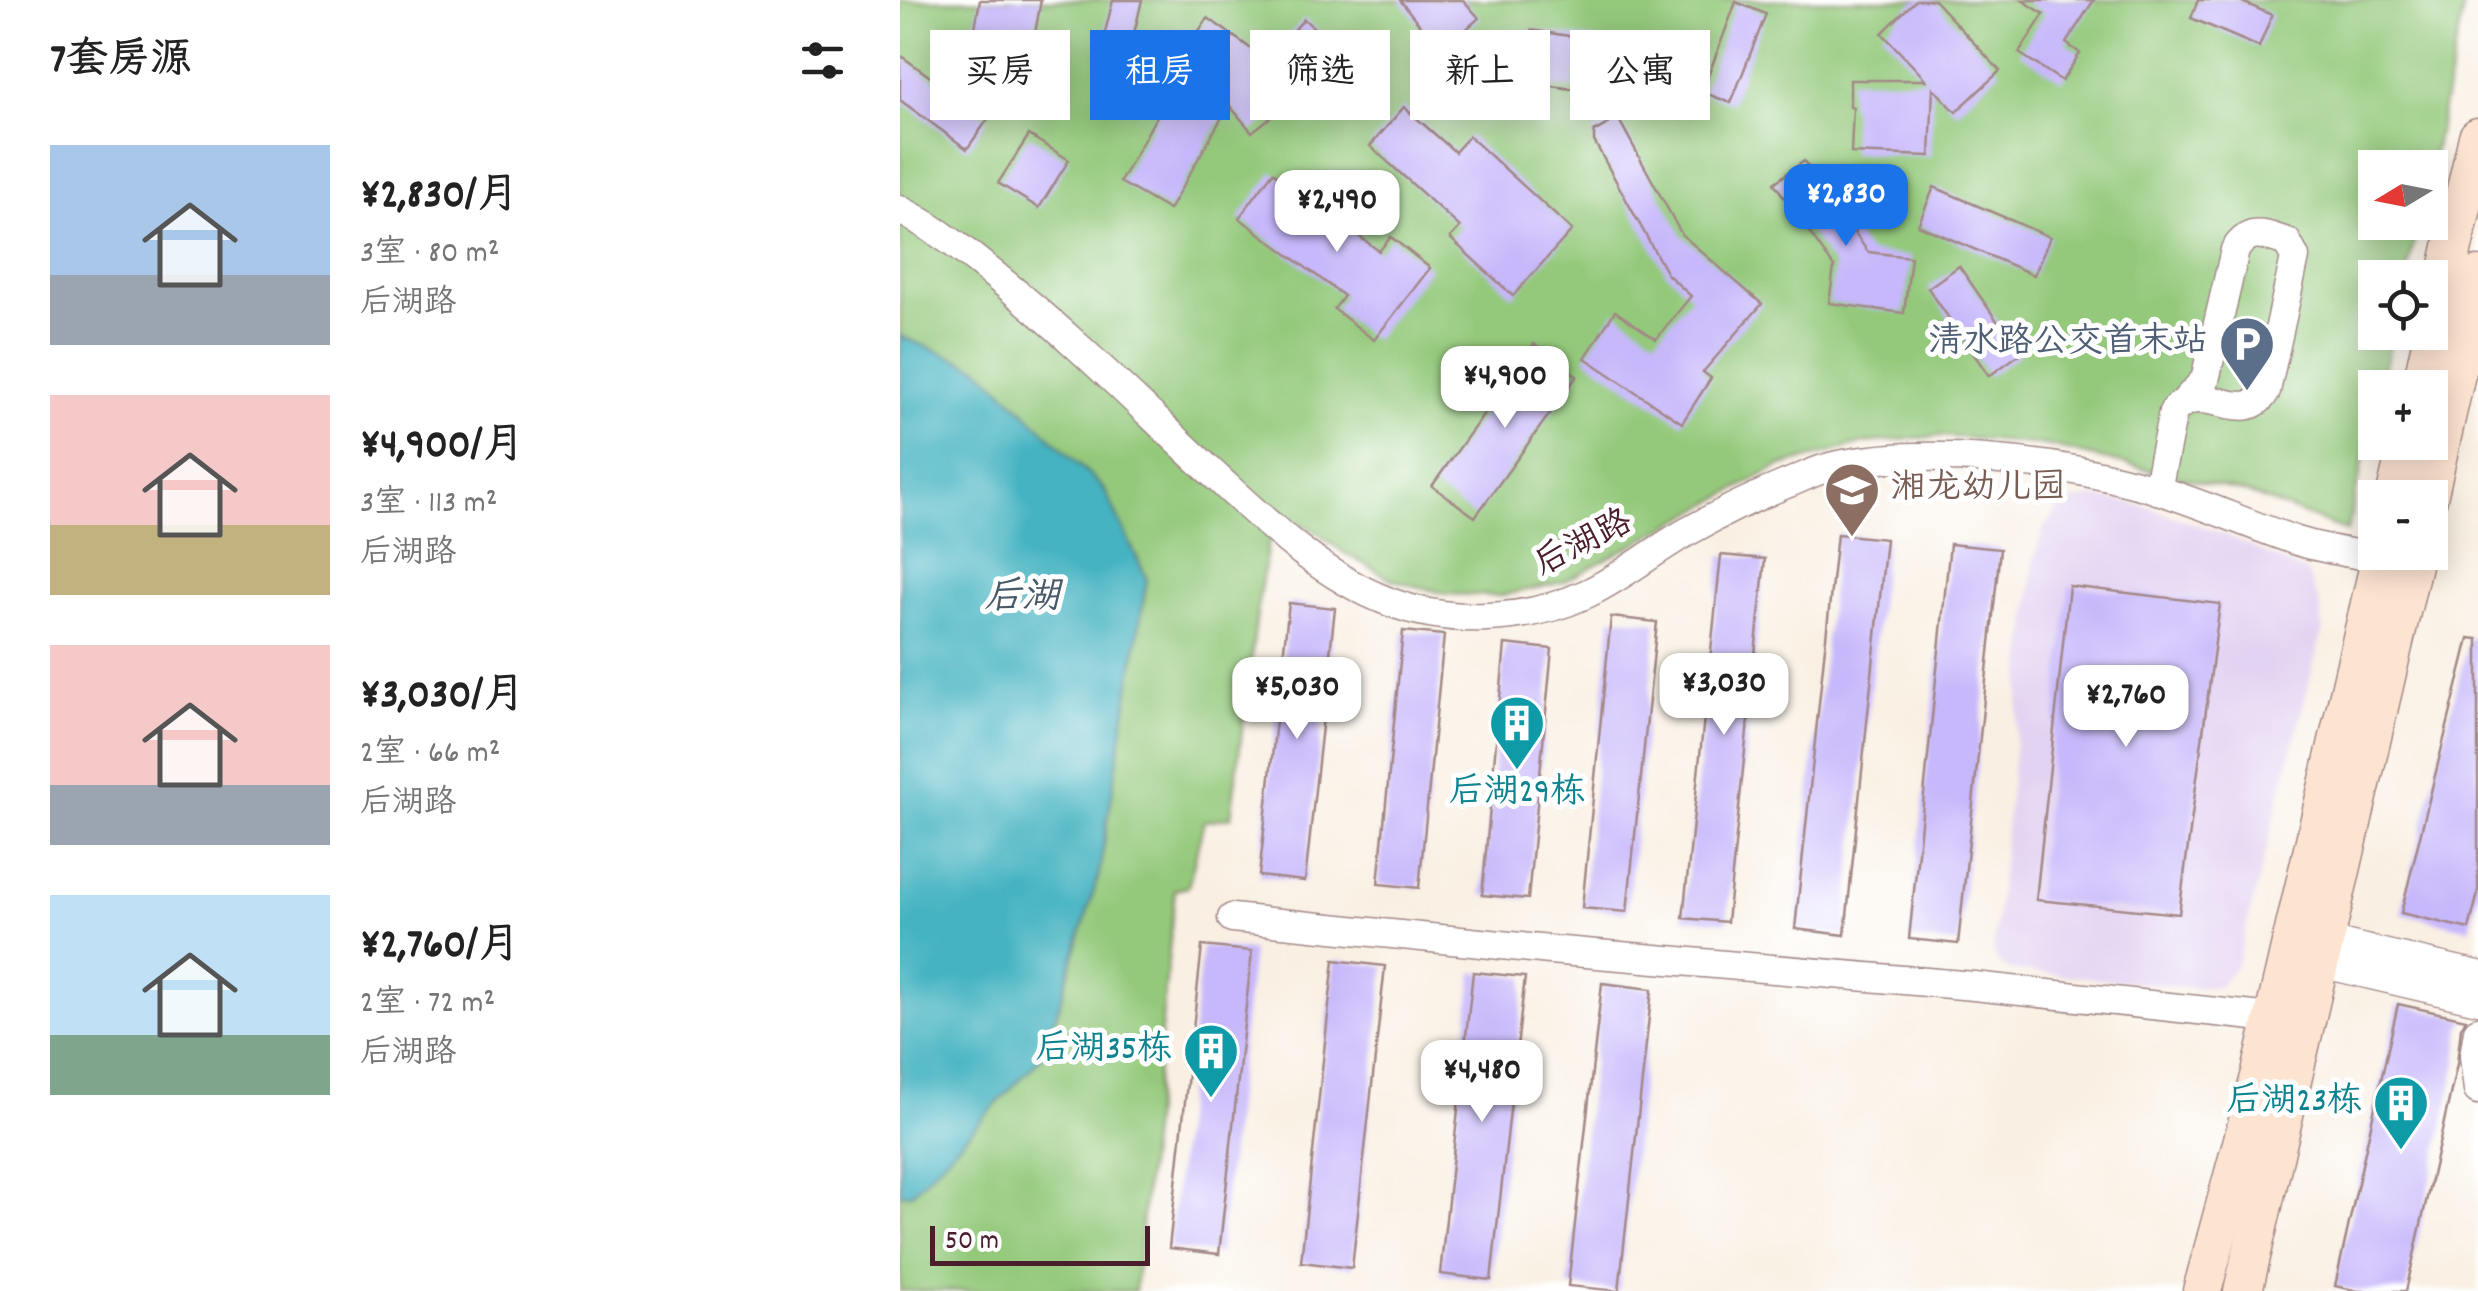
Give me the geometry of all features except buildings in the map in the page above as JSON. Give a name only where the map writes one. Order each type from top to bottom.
[{"type":"main road","points":[[2426,370],[2478,137]]},
{"type":"main road","points":[[2432,480],[2478,276]]},
{"type":"main road","points":[[2242,1291],[2291,1020],[2395,570]]},
{"type":"main road","points":[[2202,1291],[2291,1020],[2323,952],[2396,570]]},
{"type":"street","name":"后湖路","points":[[900,210],[938,230],[1030,304],[1108,372],[1278,534],[1354,585],[1387,602],[1426,613],[1476,616],[1538,611],[1587,594],[1753,497],[1832,466],[1896,459],[1962,457],[2082,471],[2156,490],[2302,542],[2358,551]]},
{"type":"street","points":[[2156,490],[2173,412],[2205,380],[2235,250],[2246,235],[2287,242],[2295,258],[2261,399],[2246,406],[2187,399]]},
{"type":"street","points":[[1232,918],[1490,945],[1974,986],[2291,1020]]},
{"type":"street","points":[[2323,952],[2478,975]]},
{"type":"street","points":[[2323,952],[2478,1000]]},
{"type":"street","points":[[2478,1032],[2474,1056],[2478,1090]]},
{"type":"shaded area","points":[[2095,497],[2141,505],[2226,535],[2308,574],[2320,605],[2323,628],[2237,964],[2219,986],[2195,988],[2009,970],[1998,963],[1993,952],[2034,559],[2044,528],[2064,502]]},
{"type":"green space","points":[[900,0],[2465,0],[2434,150],[2358,150],[2358,240],[2414,240],[2410,260],[2358,260],[2358,350],[2389,350],[2384,370],[2358,370],[2358,460],[2363,460],[2347,531],[2247,493],[2045,445],[1942,436],[1864,443],[1778,467],[1563,582],[1500,596],[1446,594],[1393,580],[1293,520],[1278,524],[1268,544],[1259,597],[1231,817],[1204,821],[1188,887],[1175,890],[1135,1291],[900,1291]]},
{"type":"water","name":"后湖","points":[[900,336],[981,369],[1104,489],[1147,579],[1099,874],[1044,1054],[911,1194],[900,1193]]},
{"type":"place","name":"清水路公交首末站","points":[[2247,393]]},
{"type":"place","name":"湘龙幼儿园","points":[[1852,539]]},
{"type":"place","name":"后湖29栋","points":[[1517,772]]},
{"type":"place","name":"后湖35栋","points":[[1211,1100]]},
{"type":"place","name":"后湖23栋","points":[[2401,1152]]}]
